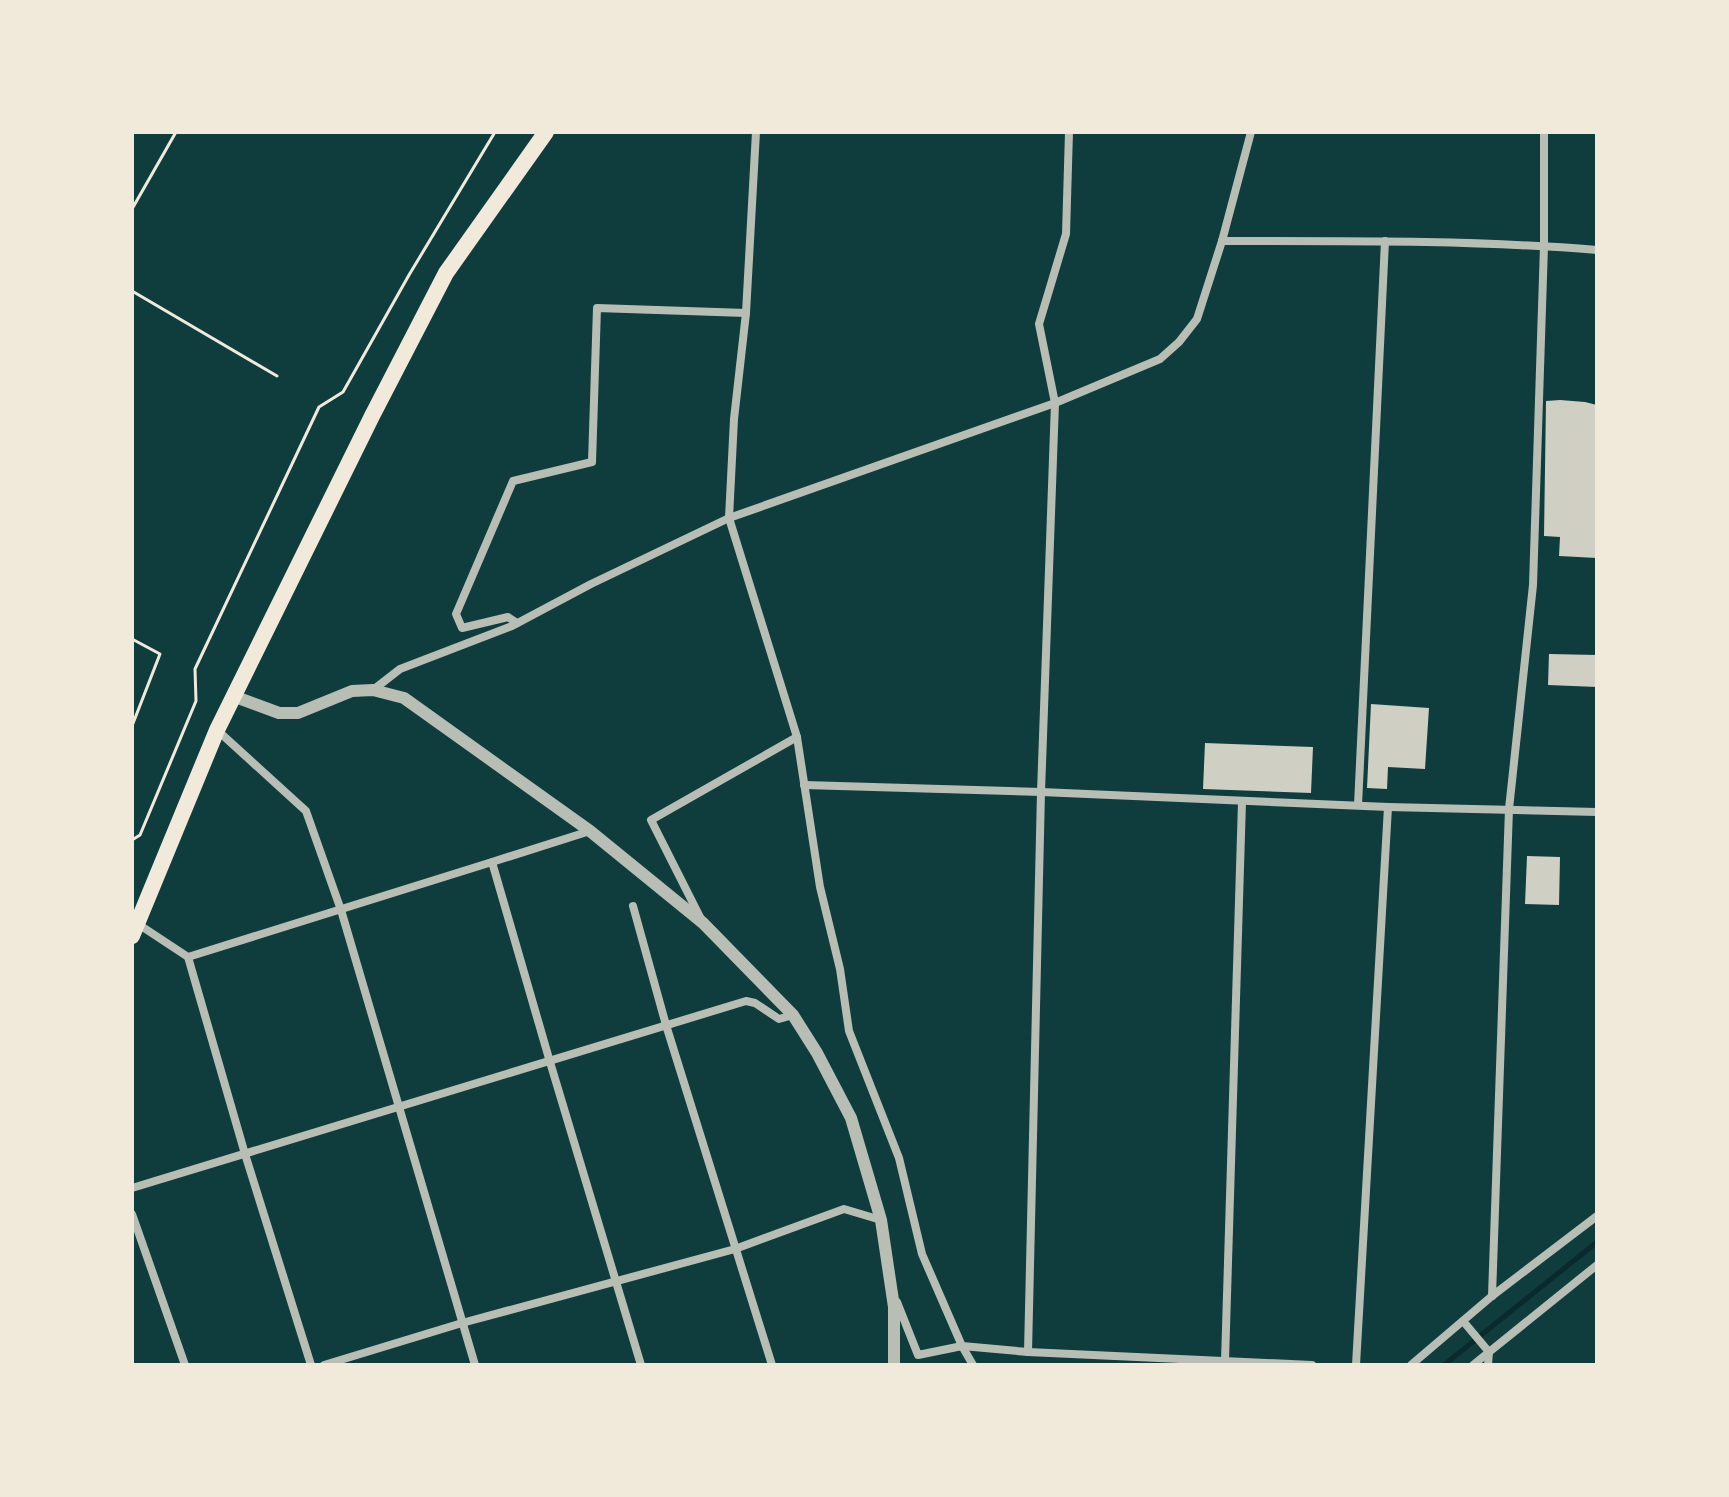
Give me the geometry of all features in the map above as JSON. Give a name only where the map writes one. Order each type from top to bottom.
[{"type":"highway","points":[[135,930],[217,730],[372,416],[446,273],[546,132]]},
{"type":"street","points":[[756,132],[746,313],[734,419],[729,518],[797,737],[820,887],[840,969],[849,1031],[899,1158],[922,1254],[973,1365]]},
{"type":"street","points":[[1028,1352],[1041,792],[1055,403],[1039,324],[1066,234],[1069,132]]},
{"type":"street","points":[[373,690],[400,669],[517,623],[729,518],[1055,403],[1160,359],[1179,342],[1197,319],[1251,132]]},
{"type":"street","points":[[1492,1296],[1509,809],[1533,585],[1544,246],[1544,132]]},
{"type":"street","points":[[1222,241],[1385,241],[1597,250]]},
{"type":"street","points":[[1358,805],[1385,241]]},
{"type":"street","points":[[517,623],[508,617],[462,628],[456,614],[513,481],[592,462],[597,308],[746,313]]},
{"type":"street","points":[[233,696],[279,713],[298,713],[352,691],[373,690],[404,698],[590,831],[703,923],[793,1015],[851,1118],[881,1220],[894,1307],[894,1365]]},
{"type":"street","points":[[217,730],[306,811],[341,910],[475,1365]]},
{"type":"street","points":[[703,923],[651,820],[797,737]]},
{"type":"street","points":[[804,785],[1597,812]]},
{"type":"street","points":[[1225,1361],[1242,802]]},
{"type":"street","points":[[1356,1365],[1388,807]]},
{"type":"street","points":[[135,930],[188,957],[590,831]]},
{"type":"street","points":[[492,862],[641,1365]]},
{"type":"street","points":[[633,906],[666,1025],[772,1365]]},
{"type":"street","points":[[188,957],[311,1365]]},
{"type":"street","points":[[132,1188],[746,1001],[755,1003],[779,1019],[793,1015]]},
{"type":"street","points":[[324,1365],[462,1323],[735,1249],[844,1209],[881,1220]]},
{"type":"street","points":[[132,1214],[185,1365]]},
{"type":"street","points":[[1411,1365],[1492,1296],[1597,1216]]},
{"type":"street","points":[[1473,1365],[1487,1350],[1597,1265]]},
{"type":"street","points":[[891,1289],[918,1355],[962,1346],[1028,1352],[1312,1365]]},
{"type":"street","points":[[1463,1321],[1487,1350],[1488,1365]]},
{"type":"path","points":[[132,209],[176,132]]},
{"type":"path","points":[[132,840],[140,835],[196,701],[195,669],[319,407],[343,392],[495,132]]},
{"type":"path","points":[[132,291],[277,376]]},
{"type":"path","points":[[132,639],[160,654],[132,726]]},
{"type":"building","points":[[1546,401],[1597,405],[1597,558],[1559,556],[1560,537],[1544,536]]},
{"type":"building","points":[[1549,654],[1597,655],[1597,687],[1548,685]]},
{"type":"building","points":[[1371,704],[1429,708],[1425,769],[1388,767],[1387,789],[1367,788]]},
{"type":"building","points":[[1205,743],[1313,747],[1311,793],[1203,789]]},
{"type":"building","points":[[1527,856],[1560,857],[1559,905],[1525,904]]},
{"type":"waterway","points":[[1444,1365],[1597,1242]]}]
